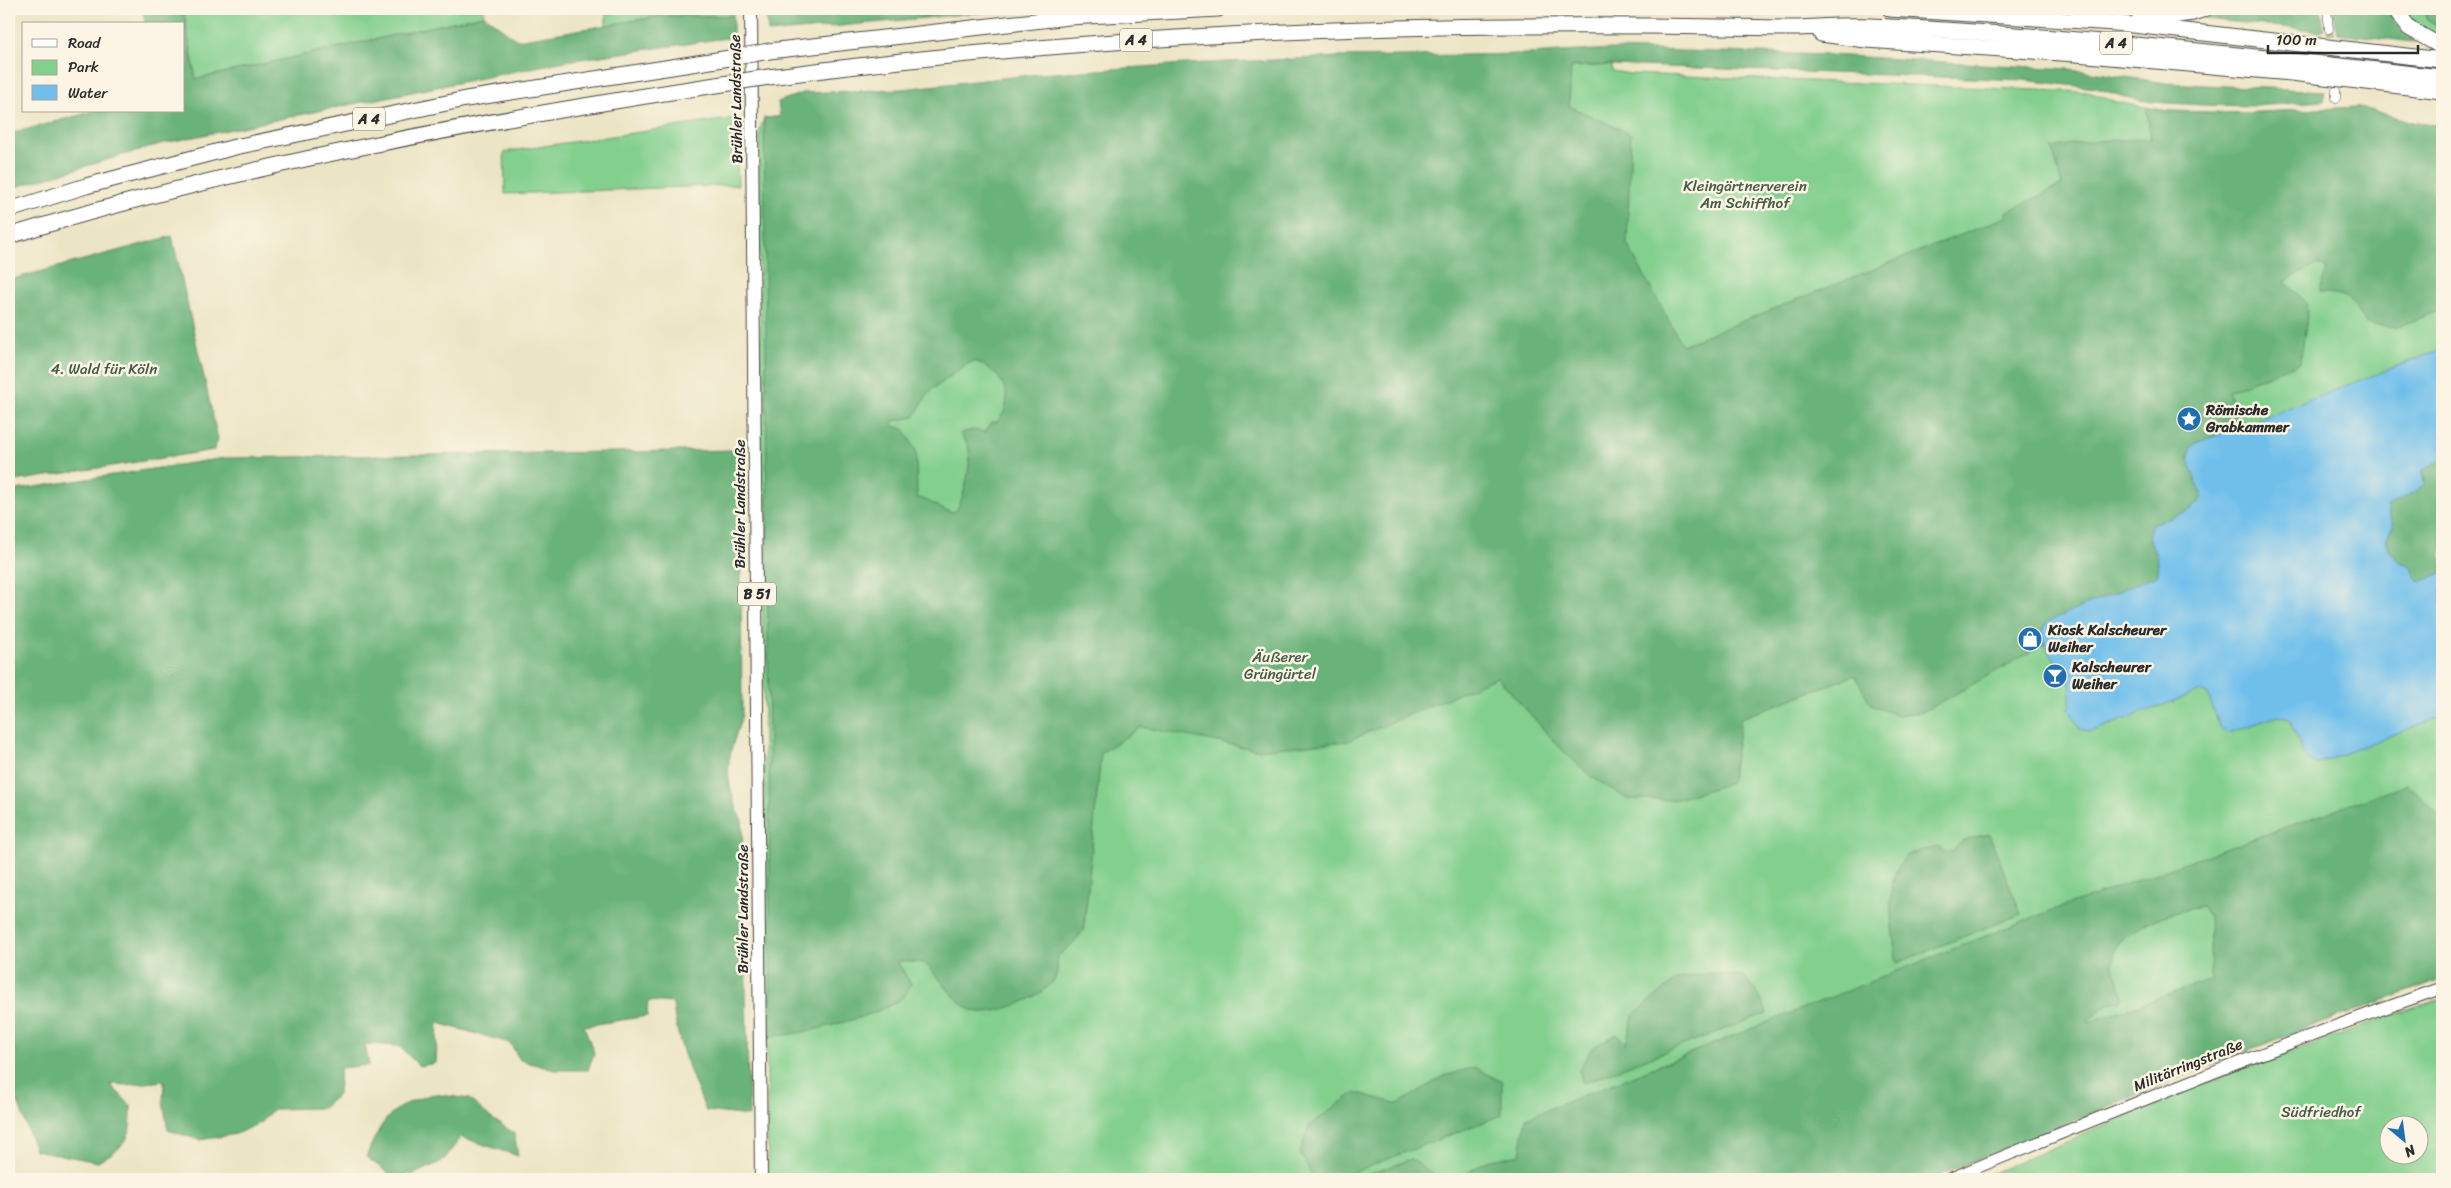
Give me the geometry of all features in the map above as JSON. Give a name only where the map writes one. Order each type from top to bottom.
[{"type":"highway","name":"A 4","points":[[9,210],[86,186],[235,147],[466,99],[769,51],[1069,17],[1218,9]]},
{"type":"highway","name":"A 4","points":[[1890,9],[2116,23],[2442,60]]},
{"type":"highway","points":[[2116,23],[2193,13],[2206,9]]},
{"type":"highway","points":[[2395,9],[2408,28],[2442,46]]},
{"type":"highway","name":"A 4","points":[[9,236],[160,192],[345,150],[573,106],[736,82],[938,57],[1249,32],[1505,24],[1789,28],[1867,26],[2107,42],[2249,55],[2442,77]]},
{"type":"highway","name":"A 4","points":[[1789,28],[1866,40],[2197,65],[2442,91]]},
{"type":"main road","name":"Brühler Landstraße","points":[[751,9],[761,1179]]},
{"type":"main road","name":"Militärringstraße","points":[[1949,1179],[2222,1068],[2442,988]]},
{"type":"street","points":[[2327,9],[2329,29]]},
{"type":"green space","points":[[143,9],[183,9],[196,79],[484,15],[517,40],[662,16],[733,16],[733,37],[566,61],[160,144],[9,189],[9,134],[91,112],[185,112],[185,22],[145,22]]},
{"type":"green space","points":[[183,9],[484,9],[484,15],[196,79]]},
{"type":"green space","points":[[606,9],[734,9],[733,16],[662,16],[606,25]]},
{"type":"green space","points":[[766,9],[1019,9],[768,33]]},
{"type":"green space","points":[[2228,9],[2321,9],[2324,29],[2320,31],[2205,19]]},
{"type":"green space","points":[[2332,9],[2387,9],[2395,23],[2414,42],[2337,33]]},
{"type":"green space","points":[[2400,9],[2421,9],[2428,20],[2442,30],[2442,42],[2419,30]]},
{"type":"green space","points":[[2421,9],[2442,9],[2442,30],[2428,20]]},
{"type":"green space","points":[[1611,49],[1830,55],[2070,69],[2166,83],[2326,91],[2324,101],[2254,106],[2203,105],[2152,102],[2125,97],[2096,88],[2023,80],[1612,65],[1571,67],[1569,106],[1631,134],[1627,244],[1682,345],[2006,217],[2006,212],[2062,185],[2052,148],[2088,141],[2151,139],[2146,107],[2167,111],[2243,113],[2359,107],[2416,123],[2442,126],[2442,310],[2396,327],[2366,324],[2353,303],[2344,296],[2319,293],[2327,269],[2317,264],[2285,282],[2306,302],[2307,318],[2300,363],[2228,391],[2243,426],[2194,444],[2188,458],[2202,493],[2200,500],[2189,510],[2151,526],[2150,539],[2158,563],[2157,575],[2043,636],[2045,644],[1923,712],[1898,715],[1872,706],[1855,675],[1741,718],[1731,783],[1674,800],[1627,799],[1592,777],[1563,751],[1497,677],[1348,741],[1259,750],[1141,727],[1101,753],[1084,929],[1075,942],[1058,956],[1056,976],[1051,984],[1031,998],[1018,1004],[1005,1009],[980,1012],[971,1010],[959,1001],[924,963],[897,961],[911,984],[903,997],[893,1004],[878,1011],[840,1023],[771,1036],[764,118],[780,117],[778,102],[802,93],[902,89],[1039,74],[1185,64],[1338,57],[1527,54]],"holes":[[[974,361],[999,377],[1004,386],[1006,403],[1003,413],[997,422],[991,422],[986,432],[973,430],[960,433],[969,448],[968,474],[958,507],[955,512],[950,511],[917,498],[916,451],[904,429],[893,426],[893,421],[914,417],[929,392],[967,364]]]},
{"type":"green space","name":"Äußerer Grüngürtel","points":[[1612,65],[1612,71],[1631,74],[2088,92],[2116,102],[2167,111],[2243,113],[2359,107],[2416,123],[2442,126],[2442,979],[2237,1054],[1930,1179],[768,1179],[759,185],[760,130],[764,118],[1078,92]]},
{"type":"green space","points":[[735,118],[738,185],[505,194],[504,153],[510,151]]},
{"type":"green space","name":"4. Wald für Köln","points":[[172,236],[218,439],[214,450],[9,482],[9,280]]},
{"type":"green space","points":[[740,450],[742,716],[732,746],[729,780],[742,821],[749,1116],[706,1111],[681,1045],[673,1003],[648,1001],[647,1016],[584,1026],[594,1053],[588,1070],[554,1070],[520,1060],[510,1043],[438,1023],[436,1063],[419,1066],[399,1046],[365,1044],[369,1065],[340,1068],[338,1095],[323,1108],[273,1109],[261,1122],[236,1134],[200,1140],[168,1130],[163,1102],[164,1081],[127,1085],[110,1084],[131,1106],[130,1127],[126,1140],[122,1145],[98,1162],[35,1150],[18,1102],[9,1105],[9,491],[224,458]]},
{"type":"green space","points":[[2442,460],[2442,574],[2419,582],[2411,567],[2398,561],[2389,550],[2386,539],[2393,526],[2387,507],[2425,481],[2423,469]]},
{"type":"green space","points":[[2407,784],[2442,817],[2442,979],[2237,1054],[1930,1179],[1456,1179],[1487,1161],[1520,1154],[1526,1118],[2031,918]],"holes":[[[2203,907],[2209,916],[2211,980],[2089,1022],[2088,1019],[2096,1015],[2109,1003],[2123,998],[2115,972],[2113,957],[2117,946],[2125,937],[2136,928],[2179,912]]]},
{"type":"green space","points":[[1989,834],[2021,914],[1897,963],[1893,937],[1891,892],[1899,865],[1907,856],[1914,852],[1940,847],[1944,852],[1954,850],[1963,840]]},
{"type":"green space","points":[[1712,973],[1744,976],[1760,997],[1767,1013],[1583,1083],[1579,1070],[1592,1048],[1617,1034],[1626,1044],[1633,1015],[1677,979]]},
{"type":"green space","name":"Südfriedhof","points":[[2442,998],[2442,1179],[1978,1179],[2225,1075]]},
{"type":"green space","points":[[1475,1067],[1502,1082],[1502,1115],[1336,1179],[1314,1179],[1300,1153],[1309,1126],[1355,1092],[1398,1104],[1444,1076]]},
{"type":"green space","points":[[434,1094],[469,1099],[491,1118],[514,1133],[518,1156],[461,1137],[443,1161],[414,1174],[391,1175],[366,1157],[378,1132],[390,1115],[408,1103]]},
{"type":"green space","points":[[1411,1159],[1439,1179],[1356,1179]]},
{"type":"water","name":"Kalscheurer Weiher","points":[[2442,349],[2442,460],[2423,469],[2424,486],[2387,507],[2393,526],[2386,539],[2389,550],[2398,561],[2411,567],[2419,582],[2442,574],[2442,716],[2317,764],[2305,757],[2289,719],[2278,716],[2228,733],[2220,727],[2208,695],[2201,691],[2090,732],[2080,729],[2069,709],[2071,706],[2070,683],[2045,645],[2044,629],[2049,621],[2157,575],[2158,563],[2150,539],[2151,526],[2189,510],[2200,500],[2202,493],[2190,462],[2189,455],[2194,444]]},
{"type":"tunnel","points":[[2329,29],[2336,91]]},
{"type":"place","name":"Römische Grabkammer","points":[[2189,419]]},
{"type":"place","name":"Kiosk Kalscheurer Weiher","points":[[2030,639]]},
{"type":"place","name":"Kalscheurer Weiher","points":[[2055,676]]},
{"type":"park label","name":"Kleingärtnerverein Am Schiffhof","points":[[1745,194]]}]
